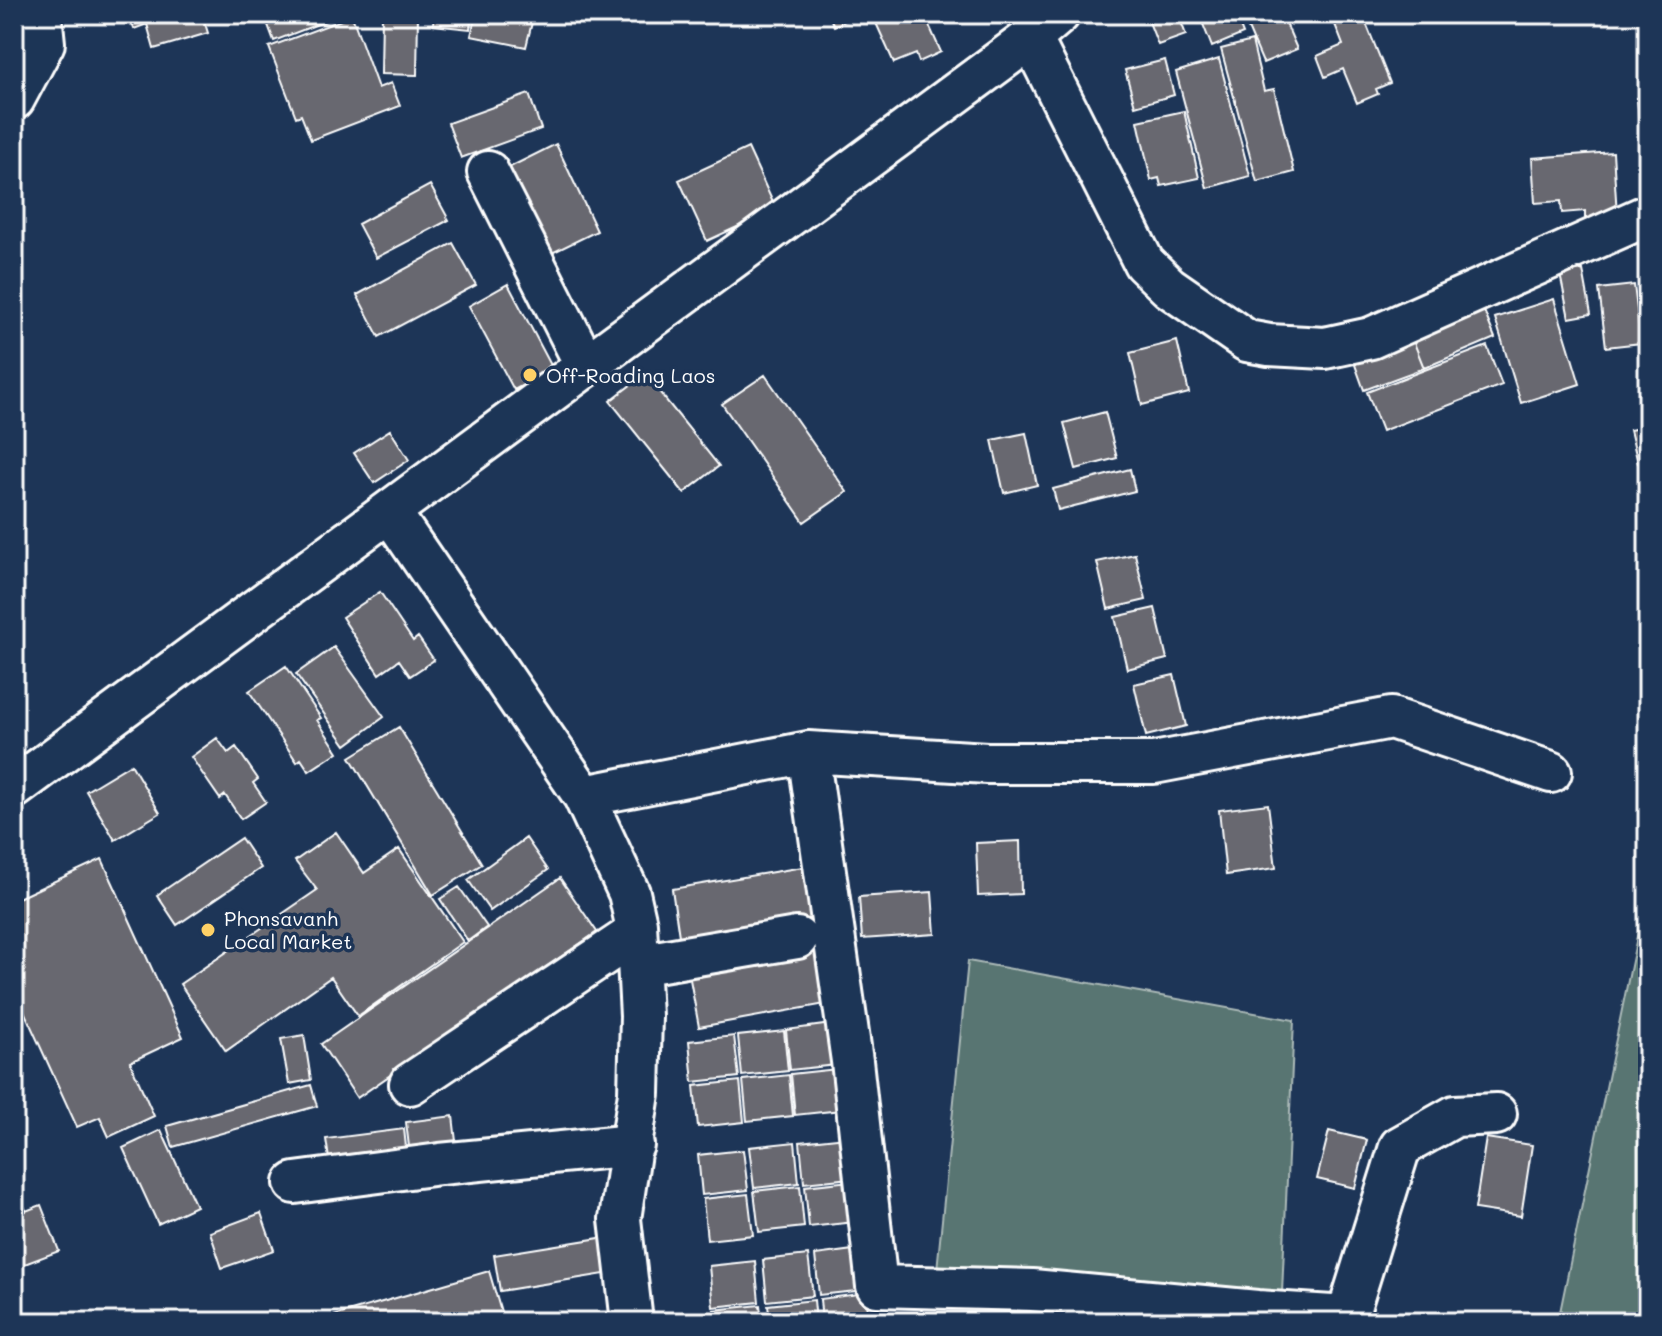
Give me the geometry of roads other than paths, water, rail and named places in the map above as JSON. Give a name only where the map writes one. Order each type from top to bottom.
[{"type":"street","points":[[14,99],[44,43],[41,14]]},
{"type":"street","points":[[14,788],[1045,26],[1144,263],[1169,287],[1247,341],[1325,348],[1371,338],[1648,215]]},
{"type":"street","points":[[488,172],[586,366]]},
{"type":"street","points":[[390,512],[584,796],[629,893],[636,924],[641,1016],[639,1093],[620,1219],[632,1322]]},
{"type":"street","points":[[584,796],[808,752],[987,763],[1154,763],[1391,718],[1551,772]]},
{"type":"street","points":[[808,752],[852,1061],[877,1286],[1035,1306],[1257,1311],[1365,1319],[1400,1147],[1455,1116],[1496,1114]]},
{"type":"street","points":[[410,1084],[630,937],[636,924]]},
{"type":"street","points":[[638,965],[797,938]]},
{"type":"street","points":[[295,1183],[440,1164],[633,1145]]},
{"type":"place","name":"Off-Roading Laos","points":[[530,375]]},
{"type":"place","name":"Phonsavanh Local Market","points":[[208,930]]}]
